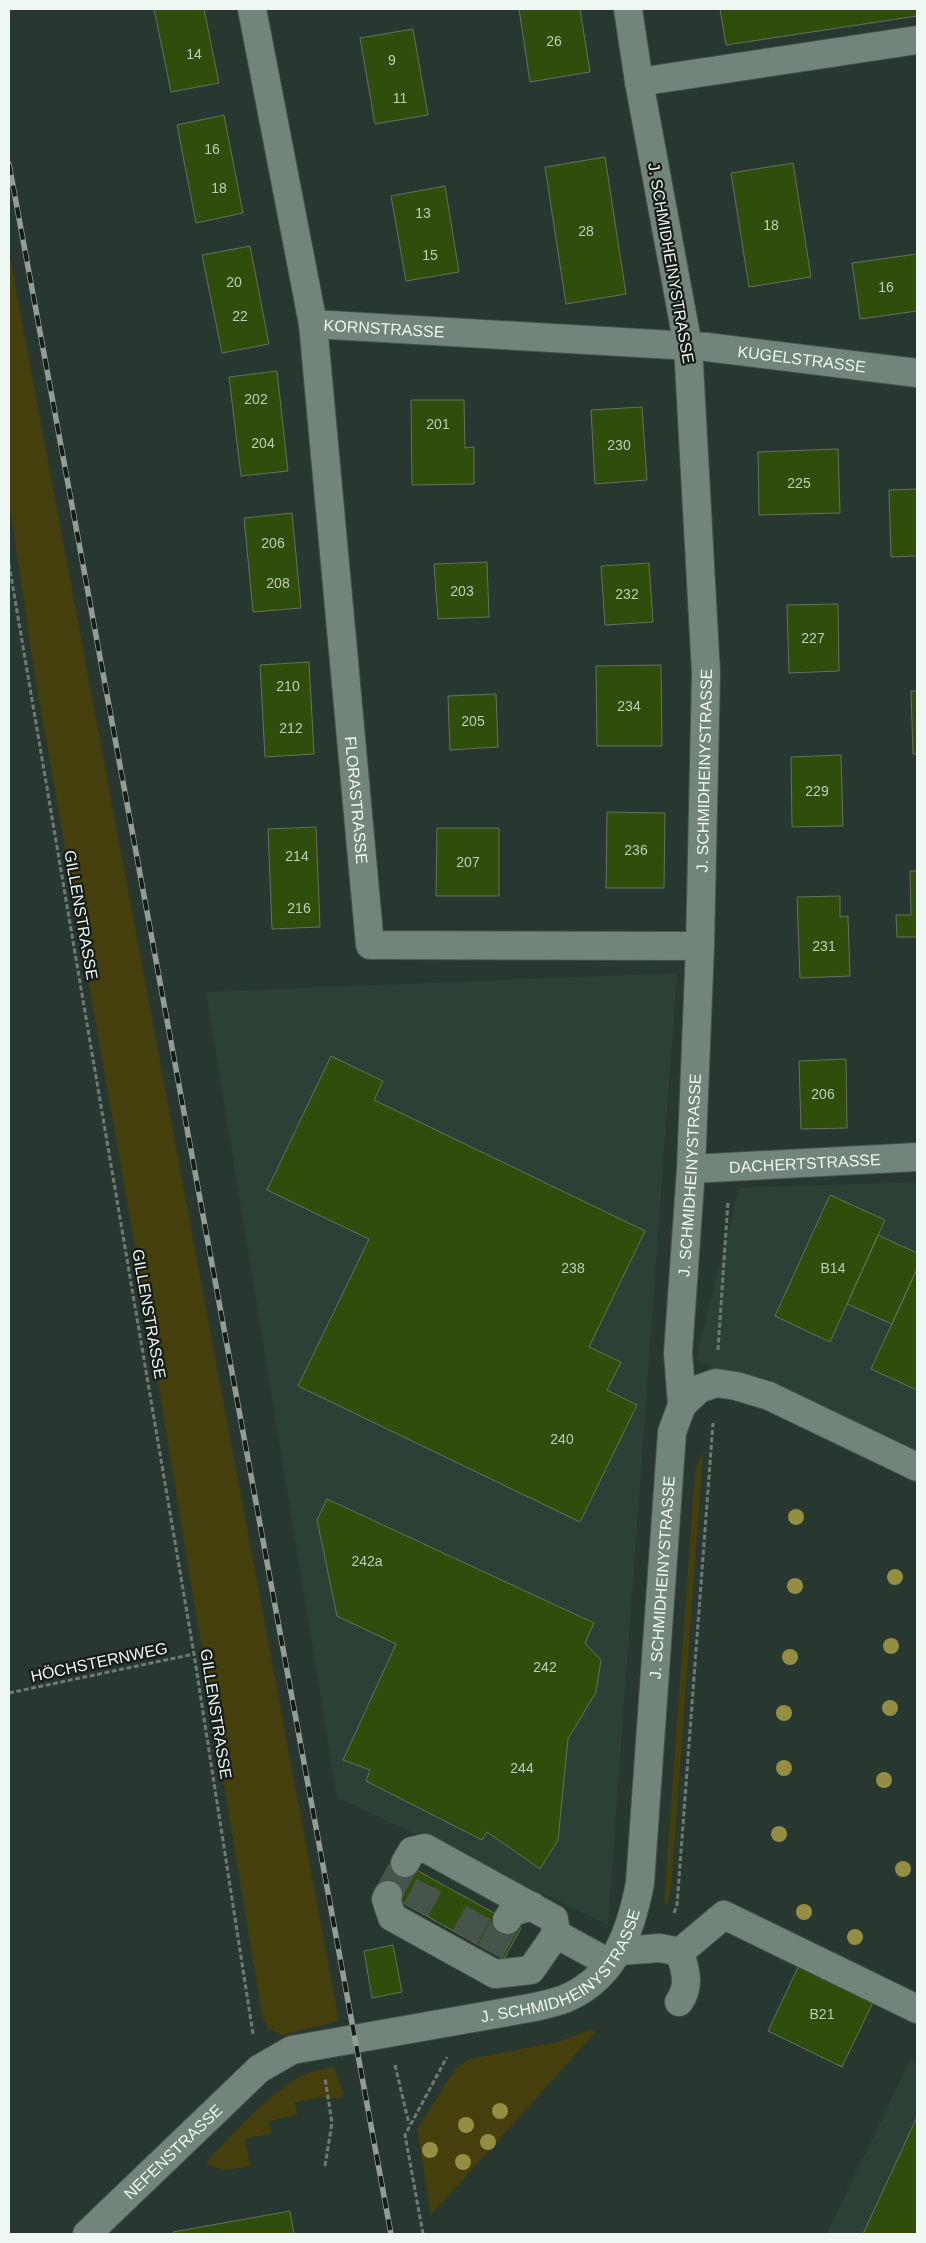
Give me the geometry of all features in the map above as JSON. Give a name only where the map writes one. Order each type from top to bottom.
[{"type":"street","name":"KORNSTRASSE","points":[[252,9],[313,324],[641,345],[688,346]]},
{"type":"street","name":"J. SCHMIDHEINYSTRASSE","points":[[259,2069],[292,2050],[535,2006],[569,1998],[596,1979],[614,1957],[632,1921],[640,1883],[672,1432],[682,1405],[678,1353],[691,1168],[700,946],[706,673],[688,346],[639,82],[628,9]]},
{"type":"street","points":[[639,82],[917,40]]},
{"type":"street","name":"FLORASTRASSE","points":[[313,324],[370,945],[700,946]]},
{"type":"street","name":"KUGELSTRASSE","points":[[688,346],[917,373]]},
{"type":"street","name":"DACHERTSTRASSE","points":[[691,1168],[730,1168],[917,1158]]},
{"type":"street","points":[[682,1405],[699,1389],[716,1383],[736,1386],[769,1396],[917,1467]]},
{"type":"street","points":[[388,1895],[386,1899],[392,1917],[417,1920],[478,1955],[495,1974],[531,1970],[556,1934],[554,1919],[506,1892],[444,1871],[425,1848],[412,1851],[405,1863]]},
{"type":"street","points":[[482,1906],[486,1898],[506,1892]]},
{"type":"street","points":[[507,1920],[512,1912],[532,1906]]},
{"type":"street","points":[[680,1952],[724,1915],[917,2008]]},
{"type":"street","points":[[556,1934],[614,1957],[660,1948],[680,1952]]},
{"type":"street","points":[[679,2002],[685,1994],[687,1979],[680,1952]]},
{"type":"street","name":"NEFENSTRASSE","points":[[87,2234],[259,2069]]},
{"type":"path","name":"GILLENSTRASSE","points":[[9,564],[194,1654],[259,2069]]},
{"type":"path","points":[[719,1341],[730,1168]]},
{"type":"path","name":"HÖCHSTERNWEG","points":[[9,1694],[194,1654]]},
{"type":"path","points":[[423,2234],[405,2134],[447,2058]]},
{"type":"path","points":[[394,2061],[409,2125]]},
{"type":"path","points":[[324,2069],[332,2123],[325,2166]]},
{"type":"shaded area","points":[[9,252],[339,2021],[282,2035],[268,2028],[262,2016],[147,1316],[34,671],[9,501]]},
{"type":"shaded area","points":[[677,973],[608,1925],[337,1797],[206,992]]},
{"type":"shaded area","points":[[917,1182],[917,1467],[696,1360],[739,1188]]},
{"type":"shaded area","points":[[703,1452],[671,1890],[667,1904],[664,1903],[695,1471]]},
{"type":"shaded area","points":[[592,2029],[595,2033],[431,2215],[417,2129],[456,2068],[470,2059],[557,2042]]},
{"type":"shaded area","points":[[911,2059],[917,2062],[917,2234],[826,2234]]},
{"type":"shaded area","points":[[334,2067],[344,2094],[338,2099],[322,2097],[295,2102],[297,2115],[269,2121],[272,2133],[245,2139],[250,2166],[222,2169],[211,2166],[206,2162],[268,2099],[282,2088],[311,2072]]},
{"type":"building","points":[[154,9],[204,9],[219,83],[171,92]]},
{"type":"building","points":[[519,9],[580,9],[590,72],[530,82]]},
{"type":"building","points":[[720,9],[917,9],[917,16],[726,45]]},
{"type":"building","points":[[413,29],[428,115],[375,124],[360,38]]},
{"type":"building","points":[[224,115],[243,213],[196,223],[177,125]]},
{"type":"building","points":[[605,157],[626,294],[566,304],[545,167]]},
{"type":"building","points":[[793,163],[811,277],[749,287],[731,173]]},
{"type":"building","points":[[445,186],[459,272],[406,281],[391,196]]},
{"type":"building","points":[[250,246],[269,344],[222,353],[202,255]]},
{"type":"building","points":[[917,254],[917,311],[860,319],[852,263]]},
{"type":"building","points":[[277,371],[288,471],[241,476],[229,377]]},
{"type":"building","points":[[411,400],[464,400],[465,448],[474,447],[474,484],[412,485]]},
{"type":"building","points":[[642,407],[647,480],[595,484],[591,410]]},
{"type":"building","points":[[838,449],[840,513],[759,515],[758,452]]},
{"type":"building","points":[[917,489],[917,556],[891,557],[889,490]]},
{"type":"building","points":[[292,513],[301,608],[253,612],[244,518]]},
{"type":"building","points":[[487,562],[489,617],[438,619],[434,564]]},
{"type":"building","points":[[649,563],[653,622],[605,625],[601,566]]},
{"type":"building","points":[[838,604],[839,671],[789,673],[787,605]]},
{"type":"building","points":[[309,662],[314,754],[265,757],[260,665]]},
{"type":"building","points":[[661,665],[662,746],[597,746],[596,666]]},
{"type":"building","points":[[911,691],[917,691],[917,754],[913,754]]},
{"type":"building","points":[[496,694],[498,747],[450,750],[448,696]]},
{"type":"building","points":[[841,755],[843,826],[792,827],[791,757]]},
{"type":"building","points":[[607,812],[665,813],[664,888],[606,888]]},
{"type":"building","points":[[316,827],[320,927],[272,929],[268,829]]},
{"type":"building","points":[[437,828],[499,828],[499,896],[436,896]]},
{"type":"building","points":[[910,871],[917,871],[917,937],[897,937],[896,915],[911,915]]},
{"type":"building","points":[[840,896],[840,917],[848,916],[850,976],[800,978],[797,897]]},
{"type":"building","points":[[331,1056],[383,1081],[374,1100],[645,1231],[589,1347],[621,1362],[607,1390],[637,1405],[580,1522],[298,1386],[369,1239],[267,1190]]},
{"type":"building","points":[[846,1059],[847,1128],[801,1129],[799,1061]]},
{"type":"building","points":[[830,1195],[885,1220],[830,1342],[775,1316]]},
{"type":"building","points":[[878,1235],[917,1253],[917,1269],[892,1324],[847,1304]]},
{"type":"building","points":[[917,1269],[917,1390],[871,1369]]},
{"type":"building","points":[[327,1499],[594,1623],[585,1643],[601,1660],[596,1692],[568,1739],[558,1840],[540,1869],[487,1832],[482,1840],[366,1781],[370,1770],[343,1760],[396,1644],[337,1616],[317,1520]]},
{"type":"building","points":[[395,1858],[521,1928],[504,1959],[378,1889]]},
{"type":"building","points":[[393,1945],[402,1992],[372,1998],[364,1951]]},
{"type":"building","points":[[801,1961],[876,1996],[842,2067],[768,2031]]},
{"type":"building","points":[[917,2117],[917,2234],[863,2234]]},
{"type":"building","points":[[290,2211],[294,2234],[174,2234],[173,2232]]},
{"type":"tunnel","points":[[388,1895],[405,1863]]},
{"type":"tunnel","points":[[416,1910],[433,1878]]},
{"type":"tunnel","points":[[465,1937],[482,1906]]},
{"type":"tunnel","points":[[490,1952],[507,1920]]},
{"type":"railway","points":[[9,164],[391,2234]]}]
